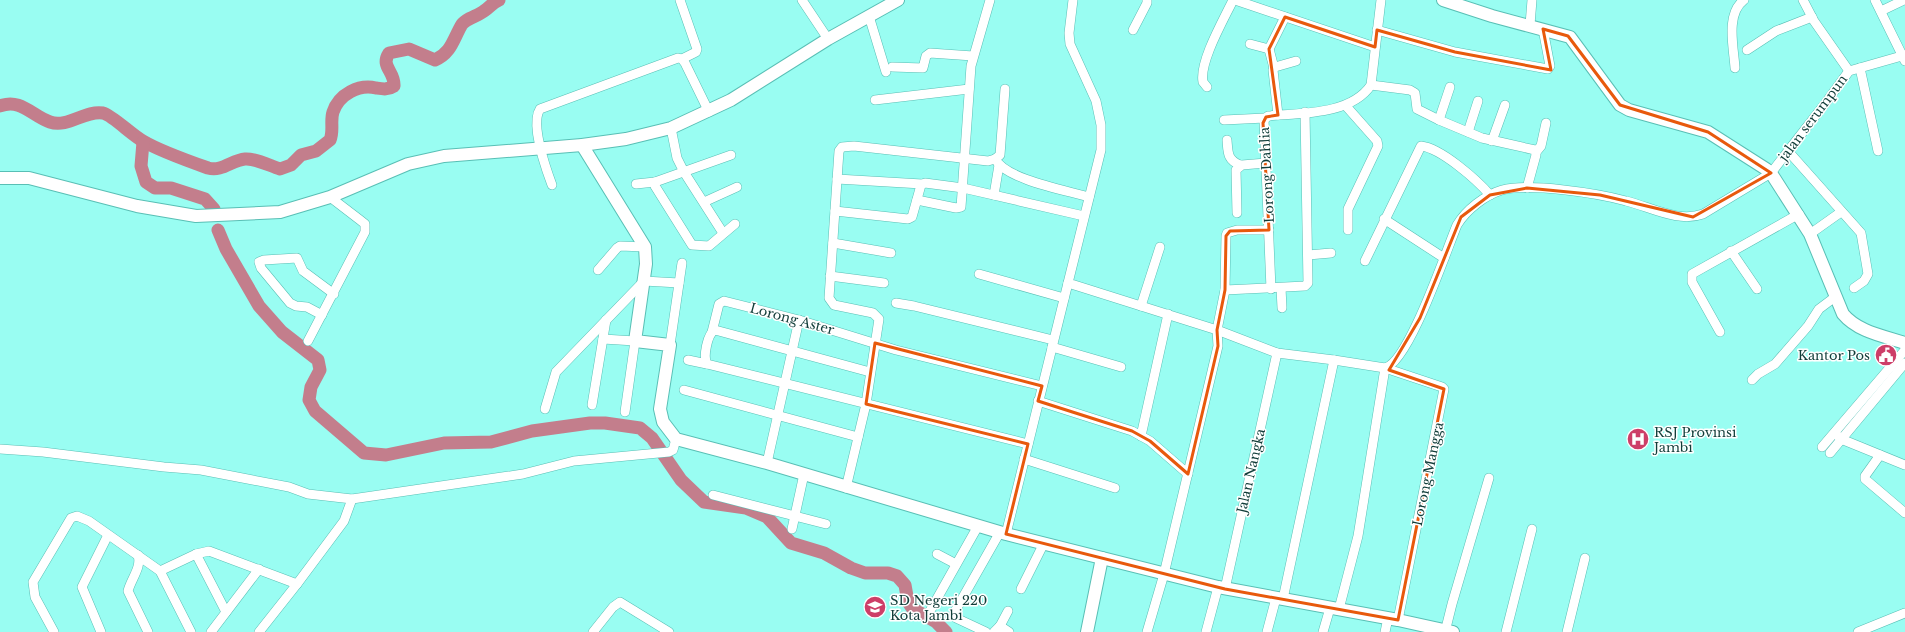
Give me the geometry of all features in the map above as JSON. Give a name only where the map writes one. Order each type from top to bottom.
[{"type":"street","points":[[552,186],[539,149],[538,116],[540,109],[672,59],[682,59],[696,52],[697,49],[680,0]]},
{"type":"street","points":[[802,0],[828,39]]},
{"type":"street","points":[[0,178],[29,178],[137,206],[196,216],[280,212],[330,197],[408,164],[422,160],[450,156],[582,145],[632,138],[671,128],[709,112],[775,74],[828,39],[898,0]]},
{"type":"street","points":[[917,200],[960,208],[964,188],[969,89],[973,56],[990,0]]},
{"type":"street","points":[[986,632],[956,618],[954,613],[1003,533],[1028,444],[1101,150],[1101,126],[1096,101],[1070,44],[1069,33],[1073,0]]},
{"type":"street","points":[[1133,30],[1147,3],[1147,0]]},
{"type":"street","points":[[1207,87],[1203,82],[1202,74],[1209,51],[1234,0],[1375,46]]},
{"type":"street","points":[[1382,0],[1371,84],[1413,91],[1417,109],[1439,120],[1492,140],[1529,148],[1536,152]]},
{"type":"street","points":[[1530,26],[1532,0]]},
{"type":"street","points":[[1735,68],[1733,24],[1737,8],[1744,0]]},
{"type":"street","points":[[1803,0],[1812,17],[1848,71]]},
{"type":"street","points":[[1875,0],[1904,58]]},
{"type":"street","points":[[1881,10],[1904,0]]},
{"type":"street","points":[[1449,1],[1492,16],[1543,29],[1572,39],[1620,105],[1629,110],[1708,132],[1771,173],[1810,234],[1827,272],[1835,297],[1843,314],[1857,327],[1905,343]]},
{"type":"street","points":[[869,16],[889,69],[923,68],[926,56],[930,53],[973,56]]},
{"type":"street","points":[[1278,115],[1274,86],[1274,68],[1269,48],[1285,17]]},
{"type":"street","points":[[1747,50],[1776,31],[1812,17]]},
{"type":"street","points":[[1377,30],[1455,52],[1548,69],[1550,66],[1543,29]]},
{"type":"street","points":[[1250,44],[1269,48]]},
{"type":"street","name":"jalan serumpun","points":[[1771,173],[1827,102],[1848,71],[1904,58]]},
{"type":"street","points":[[682,59],[709,112]]},
{"type":"street","points":[[1274,68],[1296,61]]},
{"type":"street","points":[[1860,68],[1878,151]]},
{"type":"street","name":"Lorong Dahlia","points":[[1282,308],[1276,289],[1269,230],[1263,123],[1265,118],[1268,116],[1346,106],[1363,95],[1371,84]]},
{"type":"street","points":[[1439,120],[1450,87]]},
{"type":"street","points":[[875,100],[969,89]]},
{"type":"street","points":[[994,195],[997,162],[1000,155],[1005,89]]},
{"type":"street","points":[[1468,132],[1478,101]]},
{"type":"street","points":[[1492,140],[1505,105]]},
{"type":"street","points":[[1346,106],[1377,140],[1378,146],[1348,209],[1348,230]]},
{"type":"street","points":[[1225,290],[1276,289],[1307,285],[1308,255],[1305,112]]},
{"type":"street","points":[[1224,120],[1265,118]]},
{"type":"street","points":[[1527,188],[1536,152],[1541,146],[1546,123]]},
{"type":"street","points":[[671,128],[678,158],[684,172],[723,233]]},
{"type":"street","points":[[1227,140],[1229,157],[1233,162],[1240,165],[1266,163]]},
{"type":"street","points":[[582,145],[645,247],[647,255],[625,412]]},
{"type":"street","points":[[1365,261],[1384,219],[1418,150],[1422,145],[1436,151],[1472,176],[1490,195]]},
{"type":"street","points":[[846,488],[866,404],[879,320],[873,314],[834,305],[829,298],[838,151],[842,147],[884,148],[997,162],[1014,175],[1089,197]]},
{"type":"street","points":[[1788,151],[1840,212],[1855,226],[1862,236],[1868,274],[1864,281],[1854,288]]},
{"type":"street","points":[[636,184],[654,182],[731,155]]},
{"type":"street","points":[[1237,213],[1236,170],[1240,165]]},
{"type":"street","points":[[1068,283],[1217,330],[1277,353],[1385,368],[1392,365],[1411,337],[1461,217],[1490,195],[1502,190],[1527,188],[1600,195],[1686,218],[1702,214],[1771,173]]},
{"type":"street","points":[[837,178],[964,188],[1084,216]]},
{"type":"street","points":[[654,182],[655,186],[692,245],[709,246],[735,224]]},
{"type":"street","points":[[835,211],[908,219],[912,217],[922,184]]},
{"type":"street","points":[[704,202],[737,187]]},
{"type":"street","points":[[308,342],[365,232],[365,227],[360,220],[330,197]]},
{"type":"street","points":[[1810,234],[1840,212]]},
{"type":"street","points":[[1720,332],[1691,278],[1697,270],[1798,214]]},
{"type":"street","points":[[1384,219],[1444,258]]},
{"type":"street","points":[[1147,632],[1164,574],[1218,346],[1217,330],[1225,290],[1226,236],[1227,233],[1237,230],[1269,230]]},
{"type":"street","points":[[833,243],[891,252]]},
{"type":"street","points":[[598,270],[614,250],[620,246],[645,247]]},
{"type":"street","points":[[1141,306],[1160,247]]},
{"type":"street","points":[[1731,251],[1757,289]]},
{"type":"street","points":[[1308,255],[1331,253]]},
{"type":"street","points":[[322,315],[307,307],[296,306],[290,303],[261,268],[259,262],[264,260],[297,258],[301,270],[334,294]]},
{"type":"street","points":[[682,263],[660,409],[663,422],[676,439],[804,474],[846,488],[1003,533],[1222,588],[1394,619],[1448,631],[1452,604],[1489,478]]},
{"type":"street","points":[[979,274],[1064,298]]},
{"type":"street","points":[[830,276],[884,283]]},
{"type":"street","points":[[545,409],[556,372],[644,282],[679,283]]},
{"type":"street","points":[[1752,380],[1758,374],[1776,364],[1804,331],[1819,309],[1835,297]]},
{"type":"street","name":"Lorong Aster","points":[[712,332],[715,313],[719,304],[724,301],[800,320],[875,343],[1042,386]]},
{"type":"street","points":[[896,303],[914,306],[1052,344],[1121,367]]},
{"type":"street","points":[[1141,436],[1168,314]]},
{"type":"street","points":[[592,404],[606,320]]},
{"type":"street","points":[[767,464],[784,383],[800,320]]},
{"type":"street","points":[[707,364],[706,358],[710,335],[715,330],[870,372]]},
{"type":"street","points":[[603,339],[670,345]]},
{"type":"street","points":[[1822,447],[1905,350]]},
{"type":"street","name":"Jalan Nangka","points":[[1206,632],[1222,588],[1277,353]]},
{"type":"street","points":[[688,360],[1028,444]]},
{"type":"street","points":[[1267,632],[1280,598],[1334,360]]},
{"type":"street","points":[[1830,454],[1905,363]]},
{"type":"street","points":[[1323,632],[1335,608],[1360,522],[1385,368]]},
{"type":"street","name":"Lorong Mangga","points":[[1385,368],[1442,387],[1444,389],[1394,619]]},
{"type":"street","points":[[684,390],[858,437]]},
{"type":"street","points":[[1038,401],[1132,431],[1150,441],[1188,474]]},
{"type":"street","points":[[1834,432],[1841,439],[1905,465]]},
{"type":"street","points":[[0,449],[43,452],[164,467],[201,470],[289,487],[308,494],[352,499],[523,474],[574,461],[668,452],[672,450],[676,439]]},
{"type":"street","points":[[1880,455],[1865,479],[1905,513]]},
{"type":"street","points":[[1024,459],[1116,488]]},
{"type":"street","points":[[792,529],[804,474]]},
{"type":"street","points":[[713,495],[826,524]]},
{"type":"street","points":[[259,632],[344,521],[352,499]]},
{"type":"street","points":[[54,632],[35,597],[33,588],[36,578],[71,518],[81,516],[160,571],[191,632]]},
{"type":"street","points":[[930,611],[978,526]]},
{"type":"street","points":[[1506,632],[1532,529]]},
{"type":"street","points":[[97,631],[82,588],[108,534]]},
{"type":"street","points":[[1021,589],[1044,543]]},
{"type":"street","points":[[160,571],[196,554],[209,551],[297,584]]},
{"type":"street","points":[[196,554],[226,612]]},
{"type":"street","points":[[937,554],[956,564]]},
{"type":"street","points":[[138,555],[140,561],[128,591],[148,632]]},
{"type":"street","points":[[1087,632],[1102,558]]},
{"type":"street","points":[[1567,632],[1585,558]]},
{"type":"street","points":[[211,632],[259,569]]},
{"type":"street","points":[[594,632],[613,607],[620,602],[669,632]]},
{"type":"street","points":[[1008,611],[997,629],[1009,632]]},
{"type":"street","points":[[1858,632],[1905,613]]},
{"type":"street","points":[[1384,632],[1394,619]]},
{"type":"highlighted area","points":[[1285,17],[1375,47],[1377,30],[1455,52],[1551,70],[1543,29],[1568,36],[1620,105],[1708,132],[1771,173],[1693,217],[1600,195],[1527,188],[1490,195],[1461,217],[1420,318],[1389,370],[1444,389],[1398,620],[1225,589],[1006,534],[1028,444],[866,404],[875,343],[1042,386],[1038,401],[1132,431],[1150,441],[1188,474],[1218,346],[1217,330],[1225,290],[1226,236],[1230,231],[1269,230],[1263,123],[1266,117],[1278,115],[1269,49]]},
{"type":"waterway","points":[[0,106],[14,104],[50,122],[57,123],[63,123],[90,114],[103,113],[149,144],[175,156],[208,168],[218,168],[240,160],[249,159],[280,169],[291,165],[301,155],[316,151],[330,140],[332,133],[333,112],[340,100],[345,95],[357,89],[370,87],[385,89],[394,86],[394,81],[386,62],[389,53],[409,49],[435,60],[445,54],[451,46],[458,31],[468,19],[486,10],[499,0]]},
{"type":"waterway","points":[[143,142],[141,166],[146,182],[155,188],[171,188],[205,199],[214,209]]},
{"type":"waterway","points":[[218,230],[226,249],[259,306],[282,332],[318,360],[320,370],[311,387],[309,400],[315,411],[364,453],[386,455],[444,443],[491,442],[532,431],[590,423],[605,423],[640,428],[652,438],[681,480],[704,502],[746,508],[767,517],[791,543],[824,553],[851,568],[865,573],[888,573],[897,576],[905,585],[908,602],[912,608],[936,622],[946,632]]},
{"type":"place","name":"Kantor Pos","points":[[1886,355]]},
{"type":"place","name":"RSJ Provinsi Jambi","points":[[1638,439]]},
{"type":"place","name":"SD Negeri 220 Kota Jambi","points":[[875,607]]}]
